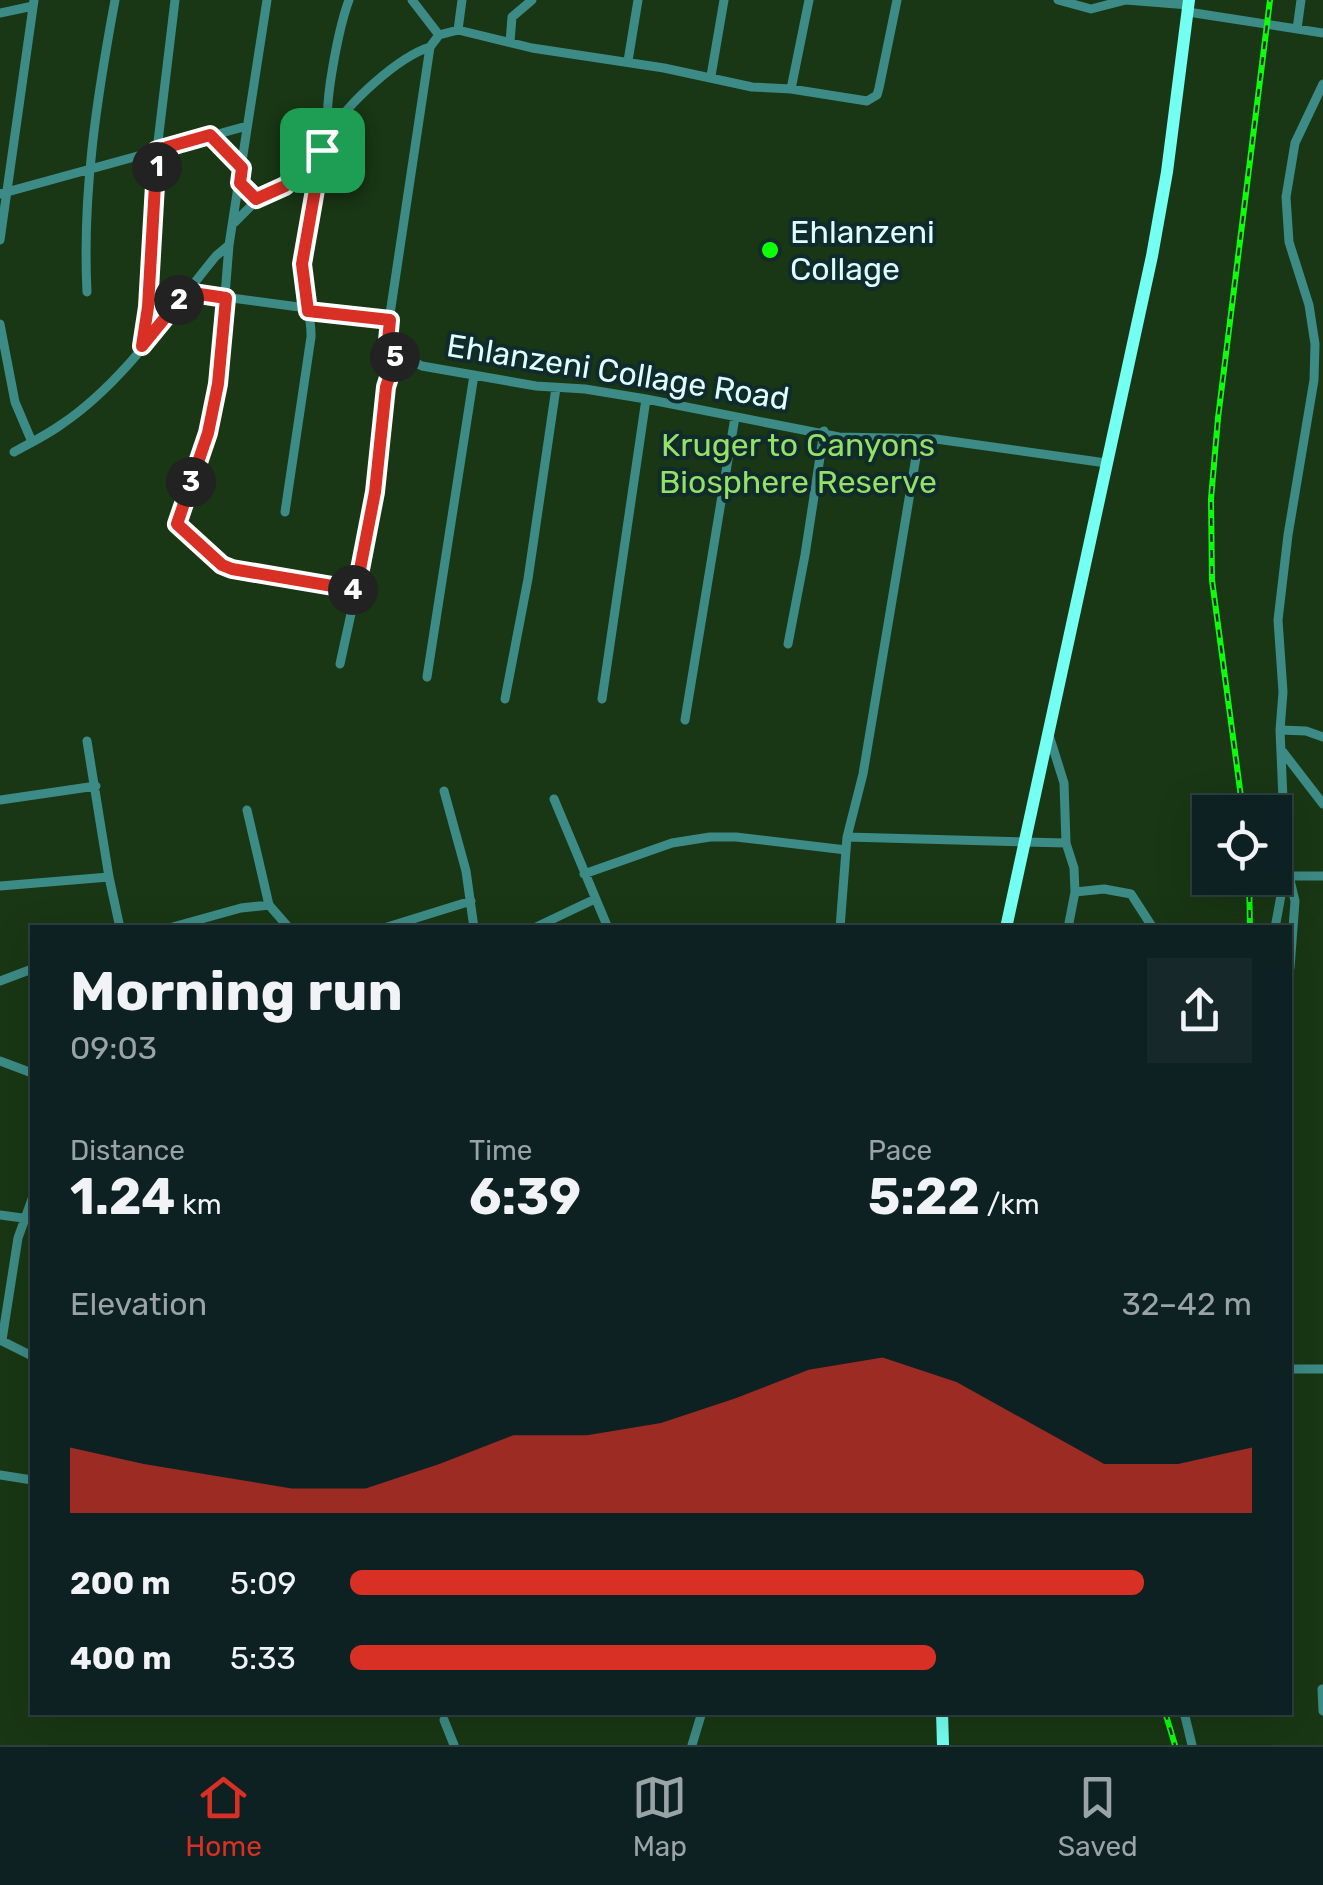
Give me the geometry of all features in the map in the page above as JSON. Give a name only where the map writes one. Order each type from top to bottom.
[{"type":"street","points":[[86,292],[84,221],[94,116],[115,0]]},
{"type":"street","points":[[142,346],[151,269],[157,150],[175,0]]},
{"type":"street","points":[[267,0],[229,245],[218,384],[208,433],[177,524],[222,565],[232,569],[356,590]]},
{"type":"street","points":[[330,132],[326,108],[349,0]]},
{"type":"street","points":[[412,0],[439,35],[458,30],[752,87],[867,101],[877,96],[897,0]]},
{"type":"street","points":[[458,30],[462,0]]},
{"type":"street","points":[[510,42],[513,15],[532,0]]},
{"type":"street","points":[[628,62],[638,0]]},
{"type":"street","points":[[711,76],[724,0]]},
{"type":"street","points":[[791,89],[809,0]]},
{"type":"street","points":[[1058,0],[1091,8],[1126,0],[1189,6],[1257,23],[1323,33]]},
{"type":"street","points":[[1293,28],[1301,0]]},
{"type":"street","points":[[0,12],[34,3],[0,240]]},
{"type":"street","points":[[1007,925],[1164,195],[1189,6]]},
{"type":"street","name":"Ehlanzeni Collage Road","points":[[439,35],[430,47],[390,320],[388,341],[396,355],[422,366],[646,399],[859,439],[919,440],[1106,464]]},
{"type":"street","points":[[286,512],[311,337],[302,264],[322,150],[330,132],[351,106],[416,51],[430,47]]},
{"type":"street","points":[[1283,795],[1278,620],[1314,380],[1315,344],[1310,305],[1289,242],[1286,197],[1293,147],[1323,84]]},
{"type":"street","points":[[4,193],[247,126]]},
{"type":"street","points":[[210,135],[242,168]]},
{"type":"street","points":[[232,226],[258,199],[285,186],[322,150]]},
{"type":"street","points":[[240,183],[258,199]]},
{"type":"street","points":[[14,452],[80,410],[142,346],[229,245]]},
{"type":"street","points":[[186,292],[390,320]]},
{"type":"street","points":[[0,324],[15,402],[32,442]]},
{"type":"street","points":[[340,664],[375,492],[386,387],[396,355]]},
{"type":"street","points":[[427,677],[474,375]]},
{"type":"street","points":[[505,699],[528,579],[556,388]]},
{"type":"street","points":[[602,699],[646,399]]},
{"type":"street","points":[[685,720],[734,416]]},
{"type":"street","points":[[788,644],[824,431]]},
{"type":"street","points":[[840,925],[847,837],[863,774],[919,440]]},
{"type":"street","points":[[1280,730],[1306,730],[1323,737]]},
{"type":"street","points":[[1048,733],[1064,783],[1066,843],[1073,860],[1075,892],[1069,925]]},
{"type":"street","points":[[88,742],[108,878],[119,925]]},
{"type":"street","points":[[1281,750],[1323,804]]},
{"type":"street","points":[[0,800],[96,786]]},
{"type":"street","points":[[444,791],[472,901],[474,925]]},
{"type":"street","points":[[554,798],[607,925]]},
{"type":"street","points":[[247,810],[269,906],[287,925]]},
{"type":"street","points":[[584,874],[672,843],[710,837],[846,850]]},
{"type":"street","points":[[847,837],[1066,843]]},
{"type":"street","points":[[1292,876],[1323,876]]},
{"type":"street","points":[[0,886],[108,878]]},
{"type":"street","points":[[1075,892],[1104,888],[1132,894],[1150,925]]},
{"type":"street","points":[[1292,892],[1292,941]]},
{"type":"street","points":[[1275,925],[1282,895]]},
{"type":"street","points":[[540,925],[595,899]]},
{"type":"street","points":[[394,925],[472,901]]},
{"type":"street","points":[[180,925],[240,908],[269,906]]},
{"type":"street","points":[[0,981],[30,970]]},
{"type":"street","points":[[0,1061],[30,1071]]},
{"type":"street","points":[[0,1215],[30,1219],[18,1238],[1,1340],[30,1355]]},
{"type":"street","points":[[1292,1369],[1323,1369]]},
{"type":"street","points":[[0,1476],[30,1480]]},
{"type":"street","points":[[1322,1689],[1323,1710]]},
{"type":"street","points":[[692,1745],[701,1715]]},
{"type":"street","points":[[942,1715],[942,1745]]},
{"type":"street","points":[[1185,1715],[1192,1745]]},
{"type":"street","points":[[444,1720],[454,1745]]},
{"type":"green space","name":"Kruger to Canyons Biosphere Reserve","points":[[0,0],[1323,0],[1323,1745],[0,1745]]},
{"type":"railway","points":[[1241,795],[1212,580],[1211,499],[1270,0]]},
{"type":"railway","points":[[1249,895],[1250,925]]},
{"type":"railway","points":[[1166,1715],[1175,1745]]},
{"type":"place","name":"Ehlanzeni Collage","points":[[770,250]]},
{"type":"route","points":[[210,135],[242,168],[240,183],[256,199],[285,186],[322,150],[302,264],[308,311],[390,320],[388,341],[396,355],[386,387],[375,492],[356,590],[232,569],[222,565],[177,524],[208,433],[218,384],[226,298],[186,292],[142,346],[156,211],[157,150],[210,135]]}]
